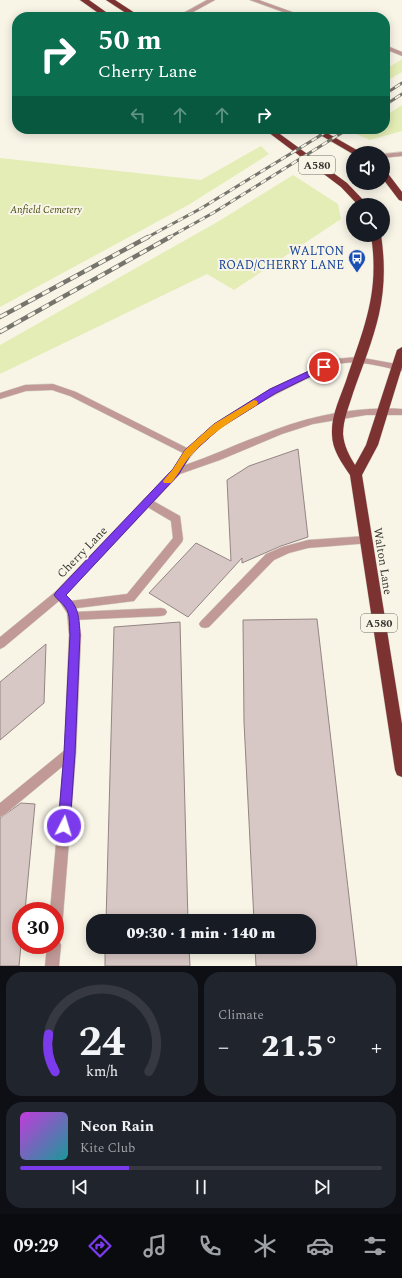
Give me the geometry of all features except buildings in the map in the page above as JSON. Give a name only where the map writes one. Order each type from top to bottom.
[{"type":"highway","points":[[84,0],[102,12]]},
{"type":"highway","points":[[110,0],[129,12]]},
{"type":"highway","name":"A580","points":[[275,134],[344,185],[356,198]]},
{"type":"highway","name":"A580","points":[[323,134],[346,146]]},
{"type":"highway","points":[[390,181],[401,194]]},
{"type":"highway","name":"Walton Lane","points":[[378,242],[380,251],[379,292],[372,322],[340,415],[337,439],[341,452],[356,475],[402,770]]},
{"type":"highway","points":[[356,475],[372,445],[382,410],[399,368],[402,350]]},
{"type":"street","points":[[189,12],[212,0]]},
{"type":"street","points":[[253,0],[288,12]]},
{"type":"street","points":[[390,49],[402,54]]},
{"type":"street","points":[[390,155],[402,154]]},
{"type":"street","name":"Cherry Lane","points":[[0,644],[59,595],[176,472],[188,452],[217,426],[273,391],[337,361],[358,360],[399,368]]},
{"type":"street","points":[[0,396],[24,388],[53,387],[73,394],[188,452]]},
{"type":"street","name":"Cherry Lane","points":[[176,472],[217,458],[263,438],[314,421],[340,415],[382,410],[402,412]]},
{"type":"street","points":[[72,610],[130,598],[178,539],[176,519],[148,502]]},
{"type":"street","points":[[205,624],[270,557],[286,550],[308,544],[366,540]]},
{"type":"street","points":[[57,902],[70,753],[75,635],[72,610],[59,595]]},
{"type":"street","points":[[72,610],[161,612]]},
{"type":"street","points":[[0,811],[70,753]]},
{"type":"street","points":[[52,966],[53,954]]},
{"type":"green space","points":[[402,59],[402,72],[390,79],[390,67]]},
{"type":"green space","points":[[402,105],[402,131],[370,140],[356,134],[390,134],[390,113]]},
{"type":"green space","name":"Anfield Cemetery","points":[[261,146],[269,154],[190,204],[0,307],[0,158],[201,180]]},
{"type":"green space","points":[[293,175],[338,204],[341,219],[234,290],[207,274],[0,374],[0,345],[219,221]]},
{"type":"railway","points":[[390,91],[402,83]]},
{"type":"railway","points":[[390,102],[402,94]]},
{"type":"railway","points":[[146,238],[200,209],[323,134]]},
{"type":"railway","points":[[168,238],[213,213],[340,134]]},
{"type":"railway","points":[[0,317],[148,237]]},
{"type":"railway","points":[[0,332],[170,237]]},
{"type":"slow traffic","points":[[167,481],[176,472],[188,452],[217,426],[254,403]]},
{"type":"place","name":"WALTON ROAD/CHERRY LANE","points":[[357,273]]},
{"type":"route","points":[[64,826],[70,753],[75,635],[74,616],[70,605],[59,595],[176,472],[188,452],[217,426],[273,391],[324,367]]}]
